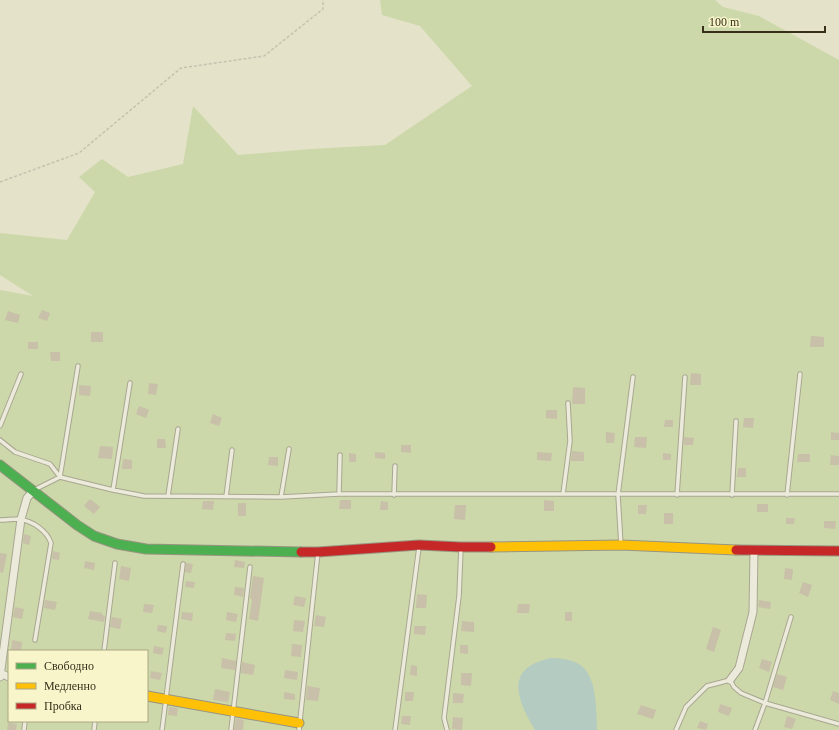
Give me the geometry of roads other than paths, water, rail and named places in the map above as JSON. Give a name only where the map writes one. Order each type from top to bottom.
[{"type":"street","points":[[0,465],[77,525],[94,536],[117,544],[146,549],[318,552],[419,545],[461,547],[621,545],[754,551],[839,551]]},
{"type":"street","points":[[0,675],[21,519],[28,498],[33,491]]},
{"type":"street","points":[[730,680],[738,668],[753,612],[754,551]]},
{"type":"street","points":[[148,696],[234,711],[299,726]]},
{"type":"lane","points":[[60,477],[78,366]]},
{"type":"lane","points":[[0,426],[21,374]]},
{"type":"lane","points":[[787,494],[800,374]]},
{"type":"lane","points":[[621,545],[618,495],[633,377]]},
{"type":"lane","points":[[677,495],[685,377]]},
{"type":"lane","points":[[113,490],[130,383]]},
{"type":"lane","points":[[562,494],[570,441],[568,403]]},
{"type":"lane","points":[[732,495],[736,421]]},
{"type":"lane","points":[[168,496],[178,429]]},
{"type":"lane","points":[[0,440],[15,452],[50,464],[60,477],[144,496],[281,497],[339,494],[839,494]]},
{"type":"lane","points":[[281,497],[289,449]]},
{"type":"lane","points":[[226,497],[232,450]]},
{"type":"lane","points":[[339,494],[340,455]]},
{"type":"lane","points":[[394,495],[395,466]]},
{"type":"lane","points":[[33,491],[60,477]]},
{"type":"lane","points":[[0,520],[21,519],[37,526],[48,535],[51,543],[35,640]]},
{"type":"lane","points":[[395,730],[419,545]]},
{"type":"lane","points":[[447,730],[444,718],[459,596],[461,547]]},
{"type":"lane","points":[[299,726],[318,552]]},
{"type":"lane","points":[[104,650],[115,563]]},
{"type":"lane","points":[[162,730],[183,564]]},
{"type":"lane","points":[[231,730],[250,567]]},
{"type":"lane","points":[[755,730],[765,703],[791,617]]},
{"type":"lane","points":[[676,730],[686,706],[707,686],[730,680],[734,687],[741,693],[765,703],[839,724]]}]
